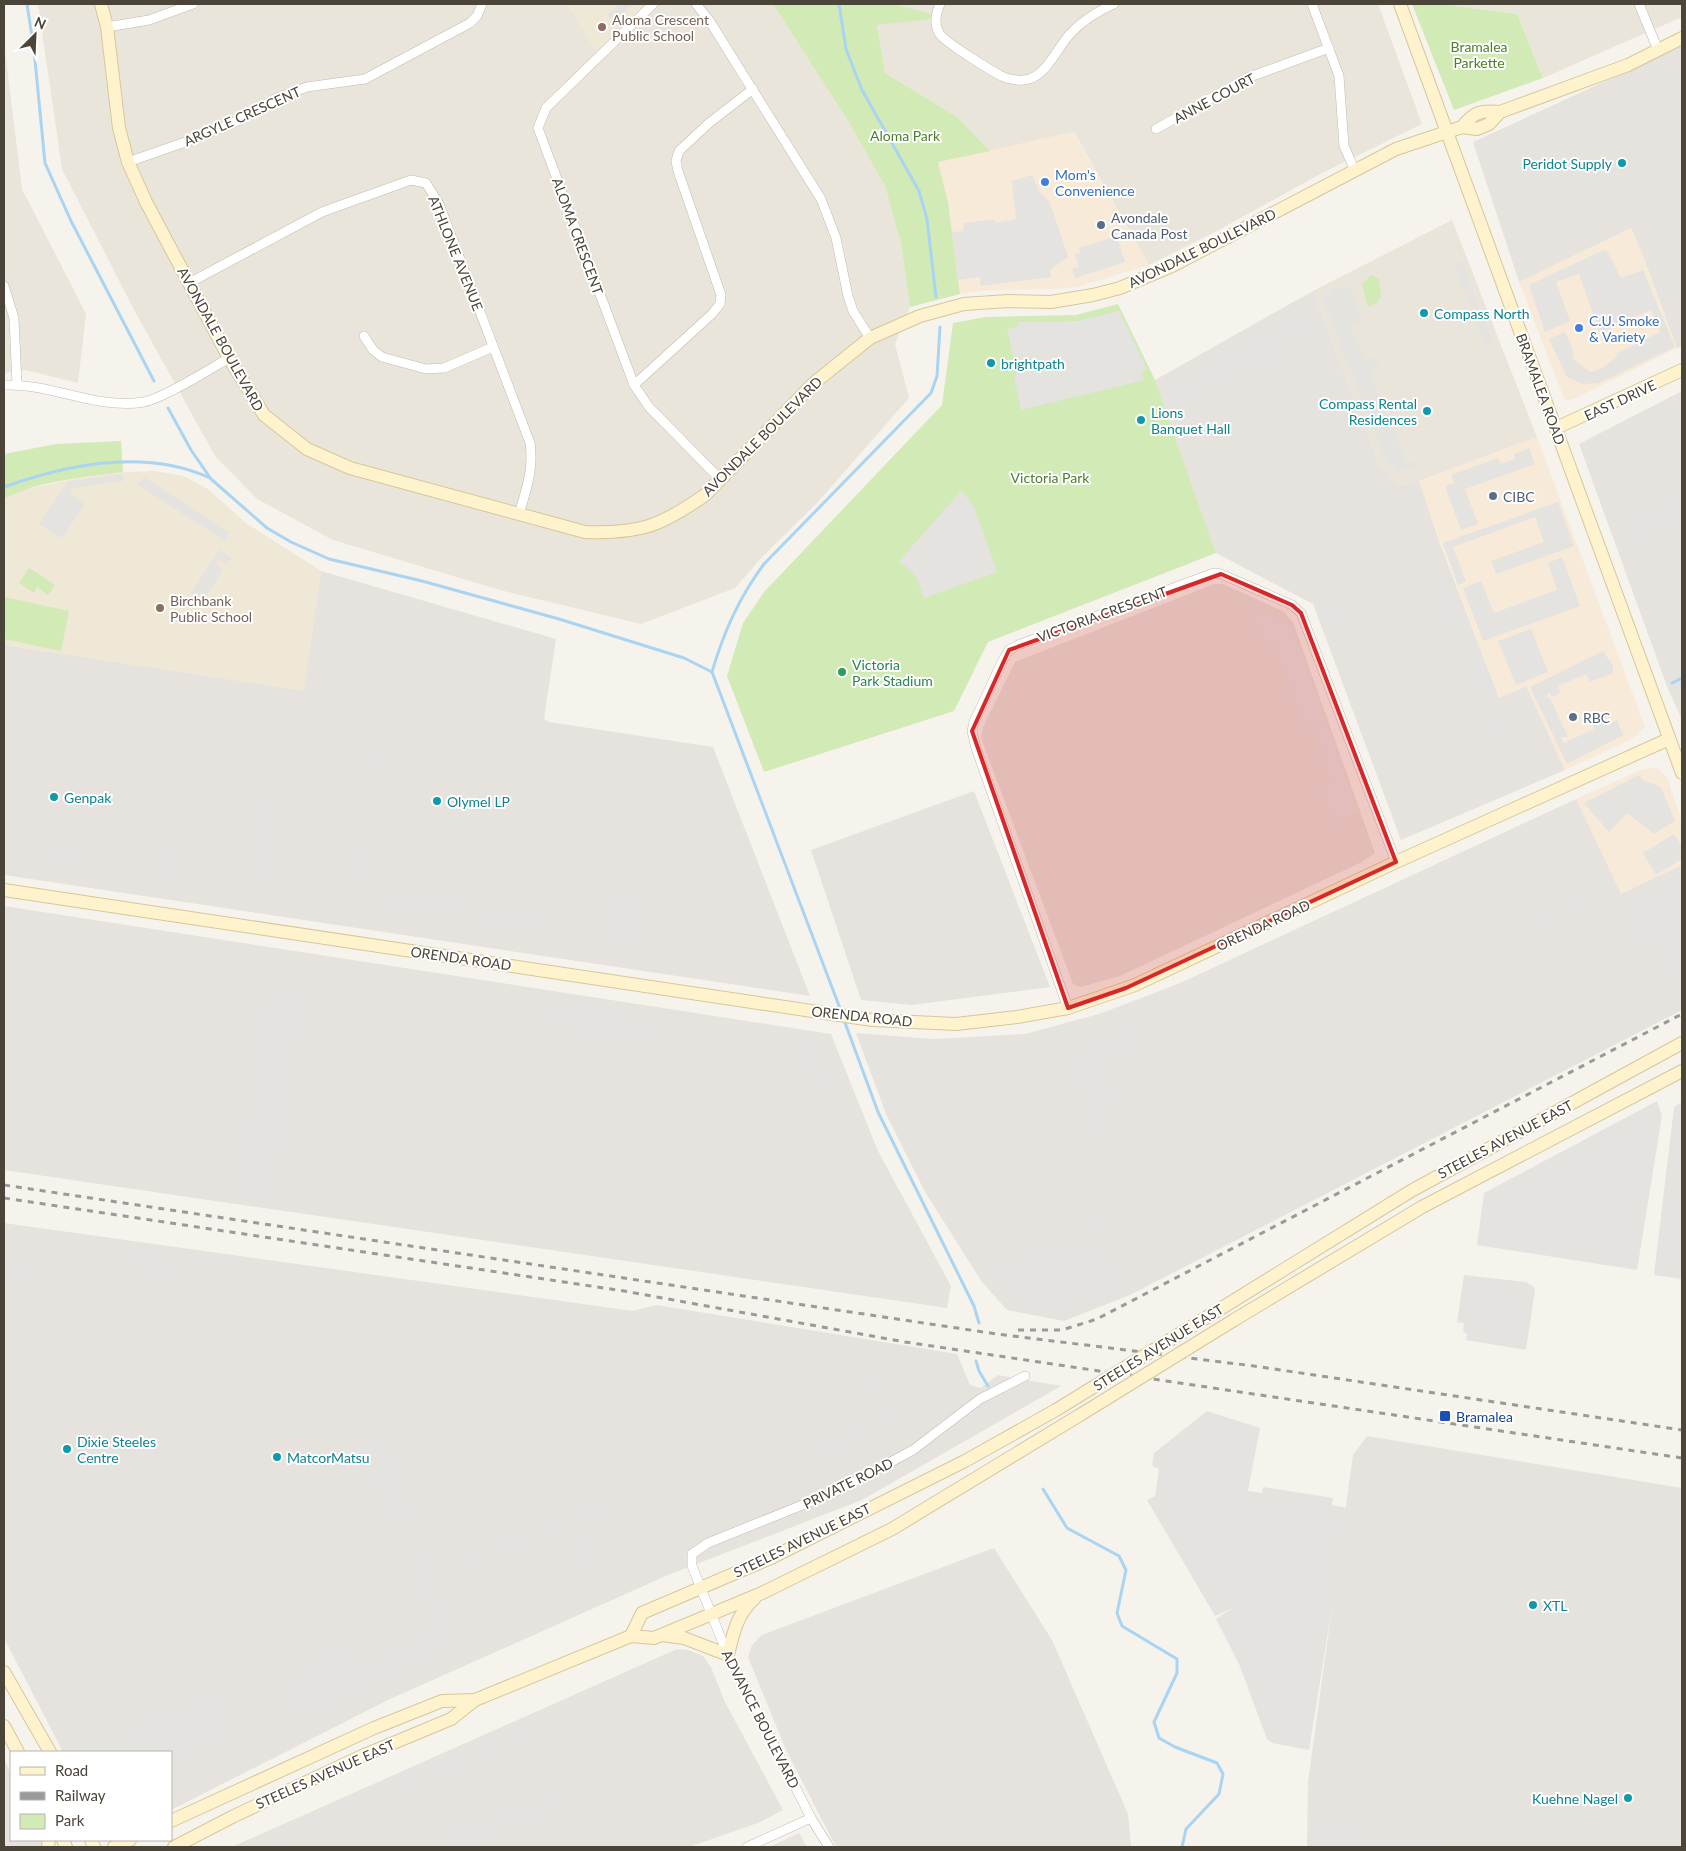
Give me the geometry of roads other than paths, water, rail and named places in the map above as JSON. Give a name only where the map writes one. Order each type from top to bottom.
[{"type":"main road","name":"AVONDALE BOULEVARD","points":[[101,4],[107,27],[119,128],[128,162],[146,202],[189,283],[264,415],[292,440],[322,458],[382,478],[585,532],[622,533],[662,523],[705,495],[814,383],[870,338],[920,316],[964,304],[1014,300],[1051,302],[1120,288],[1172,266],[1396,149],[1462,126],[1472,114],[1483,110],[1500,112],[1604,75],[1682,38]]},
{"type":"main road","name":"BRAMALEA ROAD","points":[[1400,4],[1682,773]]},
{"type":"main road","name":"EAST DRIVE","points":[[1556,428],[1682,370]]},
{"type":"main road","name":"ORENDA ROAD","points":[[4,890],[856,1018],[956,1024],[1017,1017],[1068,1008],[1135,985],[1396,862],[1670,739]]},
{"type":"main road","name":"STEELES AVENUE EAST","points":[[631,1636],[642,1613],[825,1531],[965,1461],[1056,1410],[1411,1191],[1682,1043]]},
{"type":"main road","name":"STEELES AVENUE EAST","points":[[174,1847],[234,1816],[362,1756],[451,1719],[475,1700],[631,1636],[654,1638],[662,1635],[762,1592],[892,1529],[1422,1207],[1682,1071]]},
{"type":"main road","points":[[1411,1191],[1422,1207]]},
{"type":"main road","points":[[662,1635],[684,1638],[728,1655],[735,1626],[746,1606],[762,1592]]},
{"type":"main road","points":[[4,1672],[49,1751]]},
{"type":"main road","name":"STEELES AVENUE EAST","points":[[172,1821],[374,1728],[442,1700],[475,1700]]},
{"type":"main road","points":[[4,1726],[17,1751]]},
{"type":"main road","points":[[114,1847],[128,1841]]},
{"type":"street","points":[[107,27],[149,20],[193,4]]},
{"type":"street","name":"ARGYLE CRESCENT","points":[[128,162],[235,122],[277,98],[307,87],[366,78],[470,23],[477,16],[482,4]]},
{"type":"street","name":"ALOMA CRESCENT","points":[[653,4],[546,108],[538,128],[634,385],[649,407],[720,479]]},
{"type":"street","points":[[696,4],[709,20],[821,199],[836,238],[853,311],[870,338]]},
{"type":"street","points":[[940,4],[936,18],[937,29],[946,41],[1005,78],[1018,80],[1029,79],[1037,75],[1084,21],[1114,4]]},
{"type":"street","points":[[1312,4],[1339,76],[1344,146],[1355,171]]},
{"type":"street","points":[[1639,4],[1658,50]]},
{"type":"street","name":"ANNE COURT","points":[[1156,129],[1246,78],[1329,48]]},
{"type":"street","points":[[634,385],[712,314],[720,304],[721,295],[676,161],[679,151],[709,123],[753,89]]},
{"type":"street","name":"ATHLONE AVENUE","points":[[189,283],[322,212],[411,180],[426,182],[439,204],[530,443],[533,460],[531,473],[519,514]]},
{"type":"street","points":[[4,286],[14,318],[17,385]]},
{"type":"street","points":[[364,336],[373,350],[382,357],[426,369],[444,368],[493,347]]},
{"type":"street","points":[[4,385],[40,388],[100,402],[146,402],[230,358]]},
{"type":"street","name":"VICTORIA CRESCENT","points":[[1068,1008],[976,748],[972,730],[1003,660],[1009,650],[1018,645],[1214,573],[1221,574],[1292,605],[1300,613],[1396,862]]},
{"type":"street","name":"PRIVATE ROAD","points":[[700,1588],[692,1566],[692,1554],[695,1550],[837,1491],[913,1450],[980,1399],[1025,1376]]},
{"type":"street","name":"ADVANCE BOULEVARD","points":[[700,1588],[728,1655],[811,1818],[829,1847]]},
{"type":"street","points":[[747,1847],[811,1818]]},
{"type":"waterway","points":[[27,4],[34,50],[45,163],[71,221],[154,381]]},
{"type":"waterway","points":[[839,4],[846,49],[862,90],[919,191],[927,219],[936,297]]},
{"type":"waterway","points":[[841,1011],[712,672],[733,615],[747,589],[764,564],[931,393],[937,376],[940,327]]},
{"type":"waterway","points":[[168,408],[191,450],[211,479],[267,528],[291,542],[329,559],[422,581],[559,619],[684,658],[712,672]]},
{"type":"waterway","points":[[4,487],[54,472],[80,466],[107,463],[159,464],[185,469],[210,478]]},
{"type":"waterway","points":[[1672,683],[1682,678]]},
{"type":"waterway","points":[[844,1020],[878,1112],[974,1306],[979,1323]]},
{"type":"waterway","points":[[976,1361],[979,1371],[988,1386]]},
{"type":"waterway","points":[[1043,1489],[1067,1528],[1119,1556],[1126,1570],[1117,1613],[1122,1626],[1177,1659],[1177,1673],[1154,1722],[1159,1738],[1175,1747],[1217,1763],[1223,1774],[1219,1794],[1186,1829],[1182,1847]]},
{"type":"railway","points":[[1018,1330],[1062,1330],[1097,1319],[1682,1014]]},
{"type":"railway","points":[[4,1185],[997,1334],[1254,1366],[1682,1430]]},
{"type":"railway","points":[[4,1198],[624,1291],[905,1342],[1682,1458]]},
{"type":"place","name":"Aloma Crescent Public School","points":[[602,27]]},
{"type":"place","name":"Peridot Supply","points":[[1622,163]]},
{"type":"place","name":"Mom's Convenience","points":[[1045,182]]},
{"type":"place","name":"Avondale Canada Post","points":[[1101,225]]},
{"type":"place","name":"Compass North","points":[[1424,313]]},
{"type":"place","name":"C.U. Smoke & Variety","points":[[1579,328]]},
{"type":"place","name":"brightpath","points":[[991,363]]},
{"type":"place","name":"Compass Rental Residences","points":[[1427,411]]},
{"type":"place","name":"Lions Banquet Hall","points":[[1141,420]]},
{"type":"place","name":"CIBC","points":[[1493,496]]},
{"type":"place","name":"Birchbank Public School","points":[[160,608]]},
{"type":"place","name":"Victoria Park Stadium","points":[[842,672]]},
{"type":"place","name":"RBC","points":[[1573,717]]},
{"type":"place","name":"Genpak","points":[[54,797]]},
{"type":"place","name":"Olymel LP","points":[[437,801]]},
{"type":"place","name":"Bramalea","points":[[1445,1416]]},
{"type":"place","name":"Dixie Steeles Centre","points":[[67,1449]]},
{"type":"place","name":"MatcorMatsu","points":[[277,1457]]},
{"type":"place","name":"XTL","points":[[1533,1605]]},
{"type":"place","name":"Kuehne Nagel","points":[[1628,1798]]},
{"type":"park label","name":"Bramalea Parkette","points":[[1479,54]]},
{"type":"park label","name":"Aloma Park","points":[[905,135]]},
{"type":"park label","name":"Victoria Park","points":[[1050,477]]}]
